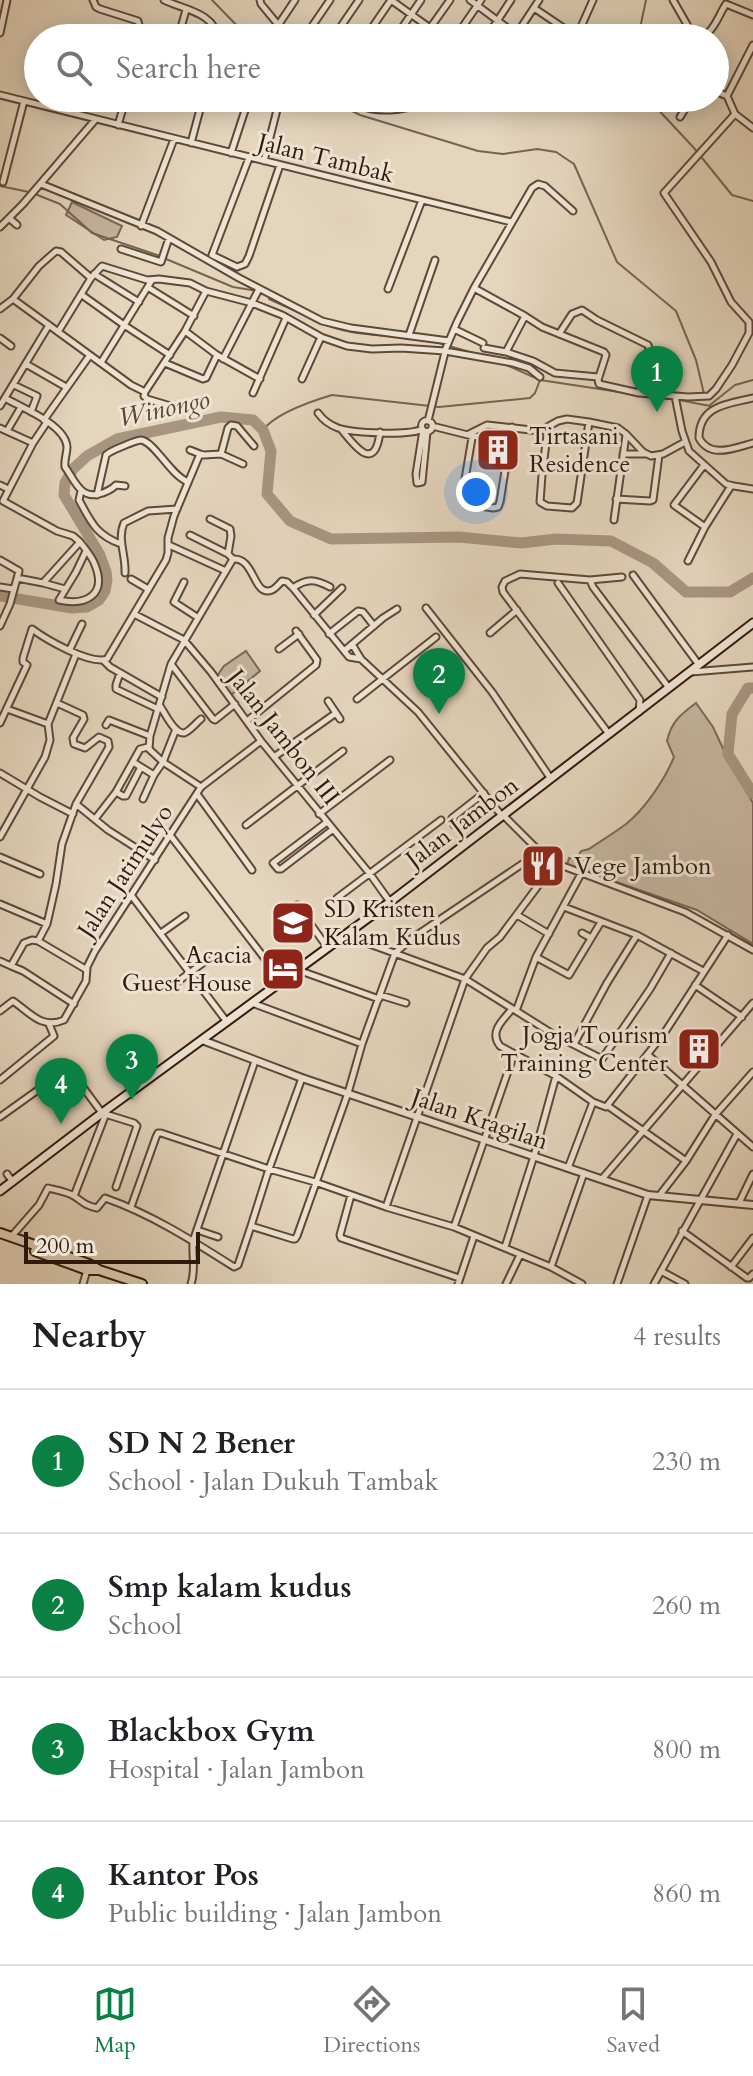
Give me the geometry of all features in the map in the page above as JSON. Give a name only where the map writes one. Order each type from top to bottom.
[{"type":"main road","name":"Jalan Jambon","points":[[2,1187],[13,1182],[390,902],[753,623]]},
{"type":"main road","points":[[0,1236],[11,1237],[88,1267]]},
{"type":"main road","points":[[0,1236],[123,1281],[142,1284]]},
{"type":"street","points":[[0,33],[7,0]]},
{"type":"street","points":[[93,0],[96,7],[138,21],[139,24]]},
{"type":"street","points":[[164,0],[201,14],[213,24]]},
{"type":"street","points":[[260,0],[279,24],[295,0]]},
{"type":"street","points":[[314,24],[330,0]]},
{"type":"street","points":[[343,24],[359,0]]},
{"type":"street","points":[[375,24],[391,0],[424,24]]},
{"type":"street","points":[[405,24],[421,0]]},
{"type":"street","points":[[433,24],[450,0]]},
{"type":"street","points":[[470,0],[479,3],[502,24]]},
{"type":"street","points":[[495,24],[511,0]]},
{"type":"street","points":[[525,24],[539,0]]},
{"type":"street","points":[[581,0],[592,3],[582,24]]},
{"type":"street","points":[[673,0],[686,24]]},
{"type":"street","points":[[465,24],[479,3]]},
{"type":"street","points":[[714,24],[726,4],[753,15]]},
{"type":"street","points":[[534,8],[557,24]]},
{"type":"street","points":[[182,24],[186,10]]},
{"type":"street","points":[[729,92],[753,45]]},
{"type":"street","name":"Jalan Tambak","points":[[0,95],[24,101]]},
{"type":"street","points":[[729,100],[735,114],[753,128]]},
{"type":"street","points":[[3,182],[24,101]]},
{"type":"street","name":"Jalan Tambak","points":[[63,112],[511,222]]},
{"type":"street","points":[[118,125],[122,112]]},
{"type":"street","points":[[191,143],[199,112]]},
{"type":"street","points":[[231,153],[244,112]]},
{"type":"street","points":[[264,161],[276,112]]},
{"type":"street","points":[[680,117],[683,112]]},
{"type":"street","points":[[474,288],[542,327],[605,353],[597,382],[601,385],[676,399],[706,397],[713,393],[732,365],[750,329],[746,318],[731,302],[711,262],[664,193],[735,114]]},
{"type":"street","points":[[0,227],[95,120]]},
{"type":"street","points":[[141,226],[174,139]]},
{"type":"street","points":[[249,158],[212,255],[237,267],[245,264],[249,256],[280,165]]},
{"type":"street","points":[[41,184],[169,238],[259,289],[330,324],[409,335],[529,368],[540,377]]},
{"type":"street","points":[[318,413],[341,429],[415,433],[431,430],[447,346],[454,329],[532,188],[538,184],[545,186],[573,211]]},
{"type":"street","points":[[388,289],[422,200]]},
{"type":"street","points":[[9,218],[17,225]]},
{"type":"street","points":[[121,249],[161,262],[169,238]]},
{"type":"street","points":[[0,309],[58,250],[93,276],[139,302]]},
{"type":"street","points":[[409,335],[435,260]]},
{"type":"street","points":[[58,332],[102,266],[152,280],[190,283],[206,291],[252,303],[321,337],[365,349],[447,346]]},
{"type":"street","points":[[102,361],[152,280]]},
{"type":"street","points":[[149,288],[194,316]]},
{"type":"street","points":[[165,363],[206,378],[259,289]]},
{"type":"street","points":[[174,407],[147,399],[145,392],[185,331],[206,291]]},
{"type":"street","points":[[82,295],[170,355]]},
{"type":"street","points":[[13,299],[145,392]]},
{"type":"street","points":[[559,334],[572,314],[582,310],[648,345],[639,393]]},
{"type":"street","points":[[506,352],[525,316]]},
{"type":"street","points":[[253,393],[286,318]]},
{"type":"street","points":[[0,406],[49,325]]},
{"type":"street","points":[[454,329],[484,346],[533,361],[555,373],[598,377]]},
{"type":"street","points":[[185,331],[220,357],[260,379]]},
{"type":"street","points":[[302,379],[321,337]]},
{"type":"street","points":[[0,338],[11,346]]},
{"type":"street","points":[[86,551],[60,601],[86,600],[97,590],[97,572],[86,551],[73,536],[1,503],[46,421],[90,355]]},
{"type":"street","points":[[26,364],[67,387]]},
{"type":"street","points":[[14,385],[37,396],[31,412]]},
{"type":"street","points":[[5,398],[46,421],[62,434],[67,449],[65,467],[81,491],[97,495],[110,492],[116,485],[125,486]]},
{"type":"street","points":[[753,398],[713,409],[701,422],[699,438],[705,446],[722,451],[753,443]]},
{"type":"street","points":[[676,399],[686,444],[693,455],[731,486],[753,488]]},
{"type":"street","points":[[7,431],[21,407]]},
{"type":"street","points":[[472,434],[487,425],[540,431],[563,420],[589,422],[613,426],[646,454]]},
{"type":"street","points":[[548,427],[540,502],[547,506],[572,508],[577,503],[589,422]]},
{"type":"street","points":[[419,474],[423,423],[510,440]]},
{"type":"street","points":[[221,454],[231,425],[237,426],[254,446]]},
{"type":"street","points":[[472,434],[464,499],[467,503],[493,508],[498,507],[500,502],[512,427]]},
{"type":"street","points":[[0,428],[33,443]]},
{"type":"street","points":[[341,429],[356,449],[368,454],[377,448],[380,432]]},
{"type":"street","points":[[614,520],[626,434]]},
{"type":"street","points":[[623,454],[659,455],[699,438]]},
{"type":"street","points":[[97,495],[106,455],[138,440],[158,454],[176,476],[188,482]]},
{"type":"street","points":[[693,455],[705,446]]},
{"type":"street","points":[[190,450],[204,455],[221,454],[243,464]]},
{"type":"street","points":[[104,661],[118,644],[166,560],[177,509],[200,454]]},
{"type":"street","points":[[616,499],[653,500],[659,455]]},
{"type":"street","points":[[704,465],[674,505],[705,527]]},
{"type":"street","points":[[0,485],[8,489]]},
{"type":"street","points":[[688,561],[731,486]]},
{"type":"street","points":[[81,491],[79,500],[91,522],[104,537],[122,545]]},
{"type":"street","points":[[125,573],[120,533],[124,523],[148,511],[177,509]]},
{"type":"street","points":[[148,747],[171,664],[226,571],[231,557],[230,529],[210,519]]},
{"type":"street","points":[[190,535],[231,557],[243,560],[263,590],[270,591],[282,581],[287,582],[344,651],[351,658],[361,659]]},
{"type":"street","points":[[43,583],[80,542]]},
{"type":"street","points":[[168,544],[226,571]]},
{"type":"street","points":[[0,560],[18,569],[10,604],[0,626]]},
{"type":"street","points":[[609,734],[502,587],[505,581],[520,574],[590,580],[622,577]]},
{"type":"street","points":[[633,575],[699,666]]},
{"type":"street","points":[[17,578],[65,589]]},
{"type":"street","points":[[131,579],[148,589]]},
{"type":"street","points":[[293,588],[310,579],[330,587]]},
{"type":"street","points":[[590,580],[669,689]]},
{"type":"street","points":[[184,582],[175,596],[174,604],[197,617]]},
{"type":"street","points":[[558,583],[640,700],[639,712]]},
{"type":"street","points":[[0,587],[13,590]]},
{"type":"street","points":[[314,615],[342,588]]},
{"type":"street","points":[[426,608],[492,692],[551,779]]},
{"type":"street","points":[[344,651],[397,609]]},
{"type":"street","points":[[490,633],[517,610]]},
{"type":"street","points":[[329,634],[358,611],[363,612],[374,626]]},
{"type":"street","name":"Jalan Jambon III","points":[[134,614],[184,640],[390,902]]},
{"type":"street","points":[[70,649],[82,624]]},
{"type":"street","points":[[0,723],[27,665],[23,658],[32,629],[76,654],[104,661],[162,697]]},
{"type":"street","points":[[247,721],[315,666],[317,660],[297,632],[279,649]]},
{"type":"street","points":[[357,699],[436,637]]},
{"type":"street","points":[[352,644],[361,659],[428,722],[502,815],[540,852],[555,863],[685,912],[753,950]]},
{"type":"street","points":[[0,837],[28,790],[49,745],[48,724],[76,654]]},
{"type":"street","points":[[171,664],[213,719],[235,704]]},
{"type":"street","points":[[691,672],[753,667]]},
{"type":"street","points":[[121,673],[116,689],[159,707],[181,733],[201,719]]},
{"type":"street","points":[[274,757],[338,716],[328,701]]},
{"type":"street","points":[[38,941],[47,924],[62,844],[76,804],[109,747],[109,743],[98,737],[86,748],[74,744],[73,738],[84,719],[83,715],[57,703]]},
{"type":"street","points":[[7,709],[48,724]]},
{"type":"street","points":[[106,725],[109,720],[150,736]]},
{"type":"street","points":[[143,799],[176,729]]},
{"type":"street","name":"Jalan Jatimulyo","points":[[74,1004],[87,978],[95,951],[201,787],[261,741]]},
{"type":"street","points":[[95,819],[116,792],[140,749],[148,747]]},
{"type":"street","points":[[148,747],[163,762],[201,787]]},
{"type":"street","points":[[246,825],[343,751]]},
{"type":"street","points":[[319,814],[390,760]]},
{"type":"street","points":[[133,762],[154,775]]},
{"type":"street","points":[[116,792],[126,796],[141,767]]},
{"type":"street","points":[[0,773],[73,814]]},
{"type":"street","points":[[454,825],[452,818],[484,793]]},
{"type":"street","points":[[197,794],[252,870]]},
{"type":"street","points":[[76,804],[127,844],[155,860]]},
{"type":"street","points":[[337,898],[441,820]]},
{"type":"street","points":[[327,822],[273,863],[281,869],[333,829]]},
{"type":"street","points":[[170,835],[282,981]]},
{"type":"street","points":[[251,1226],[295,1239],[395,953],[540,852]]},
{"type":"street","points":[[0,857],[40,874]]},
{"type":"street","points":[[386,1207],[465,979],[555,863]]},
{"type":"street","points":[[582,872],[536,957],[514,1010],[497,1026],[495,1038],[500,1046],[556,1076],[593,1102],[607,1106],[686,1161]]},
{"type":"street","points":[[131,895],[227,1022]]},
{"type":"street","points":[[0,904],[47,924]]},
{"type":"street","points":[[297,905],[328,948]]},
{"type":"street","points":[[564,907],[637,935],[703,971]]},
{"type":"street","points":[[517,915],[549,934]]},
{"type":"street","points":[[161,933],[185,916]]},
{"type":"street","points":[[536,957],[568,975],[601,922]]},
{"type":"street","points":[[582,933],[591,938]]},
{"type":"street","points":[[344,935],[465,979],[553,1034],[602,1059],[671,953]]},
{"type":"street","points":[[574,1044],[637,935]]},
{"type":"street","points":[[607,1106],[648,1055],[728,935]]},
{"type":"street","points":[[11,966],[24,943],[32,940],[87,970]]},
{"type":"street","points":[[169,988],[207,960]]},
{"type":"street","points":[[0,961],[23,971],[74,1004],[64,1020],[49,1024],[38,1020],[13,1001],[0,1011]]},
{"type":"street","points":[[298,970],[406,1003]]},
{"type":"street","points":[[695,985],[742,1017]]},
{"type":"street","points":[[252,1003],[362,1044]]},
{"type":"street","points":[[602,1179],[753,1003]]},
{"type":"street","points":[[0,1080],[54,1036],[49,1024]]},
{"type":"street","name":"Jalan Kragilan","points":[[202,1040],[302,1078],[648,1195],[753,1205]]},
{"type":"street","points":[[454,1227],[514,1054]]},
{"type":"street","points":[[648,1055],[751,1143]]},
{"type":"street","points":[[191,1284],[195,1270],[193,1241],[255,1061]]},
{"type":"street","points":[[0,1117],[66,1068],[103,1115],[137,1126],[116,1187]]},
{"type":"street","points":[[659,1196],[715,1115],[753,1072]]},
{"type":"street","points":[[505,1247],[556,1076]]},
{"type":"street","points":[[11,1237],[39,1205],[48,1188],[74,1196],[92,1207],[97,1208],[105,1198],[131,1207],[236,1267],[302,1078]]},
{"type":"street","points":[[568,1168],[593,1102]]},
{"type":"street","points":[[74,1196],[103,1115]]},
{"type":"street","points":[[131,1207],[158,1133],[161,1133],[454,1227],[551,1267],[577,1283]]},
{"type":"street","points":[[654,1284],[737,1134]]},
{"type":"street","points":[[551,1267],[584,1173]]},
{"type":"street","points":[[7,1174],[13,1182]]},
{"type":"street","points":[[739,1203],[753,1174]]},
{"type":"street","points":[[351,1195],[341,1238],[458,1281],[474,1236]]},
{"type":"street","points":[[617,1284],[648,1195]]},
{"type":"street","points":[[197,1230],[218,1237]]},
{"type":"street","points":[[682,1231],[747,1278],[753,1274]]},
{"type":"street","points":[[731,1267],[753,1238]]},
{"type":"street","points":[[506,1284],[520,1255]]},
{"type":"street","points":[[83,1284],[88,1267]]},
{"type":"street","points":[[661,1271],[685,1284]]},
{"type":"shaded area","points":[[72,202],[122,226],[117,237],[104,240],[66,215]]},
{"type":"shaded area","points":[[246,651],[260,671],[231,695],[217,676],[224,666]]},
{"type":"shaded area","points":[[696,703],[713,727],[753,803],[753,944],[697,910],[567,865],[569,858],[576,860],[581,851],[589,849],[626,824],[647,802],[674,757],[667,741],[671,729],[681,715]]},
{"type":"waterway","points":[[212,0],[235,24]]},
{"type":"waterway","points":[[641,24],[646,0]]},
{"type":"waterway","points":[[354,112],[478,151],[503,154],[537,149],[556,152],[574,164],[617,262],[676,311],[696,360],[704,394]]},
{"type":"waterway","points":[[660,112],[732,195],[753,201]]},
{"type":"waterway","points":[[0,186],[29,192]]},
{"type":"waterway","points":[[35,194],[60,204],[92,233],[160,256]]},
{"type":"waterway","points":[[166,259],[233,287],[257,291]]},
{"type":"waterway","points":[[269,299],[313,319]]},
{"type":"waterway","points":[[322,323],[347,331],[390,336]]},
{"type":"waterway","points":[[432,341],[480,355]]},
{"type":"waterway","points":[[504,364],[540,380],[626,393]]},
{"type":"waterway","points":[[263,430],[285,413],[332,395],[439,407],[530,398],[540,380]]},
{"type":"waterway","points":[[710,405],[735,385],[753,380]]},
{"type":"waterway","points":[[656,397],[673,399]]},
{"type":"waterway","points":[[679,400],[710,406]]},
{"type":"waterway","name":"Winongo","points":[[0,596],[72,608],[87,607],[99,600],[105,591],[106,572],[100,555],[64,495],[65,483],[73,469],[87,456],[117,439],[221,417],[253,420],[263,430],[271,451],[267,494],[290,521],[331,539],[459,537],[521,543],[556,539],[611,541],[653,563],[686,592],[730,592],[753,578]]},
{"type":"waterway","points":[[753,688],[748,688],[732,714],[728,754],[753,794]]},
{"type":"place","name":"SD N 2 Bener","points":[[657,412]]},
{"type":"place","name":"Tirtasani Residence","points":[[498,450]]},
{"type":"place","name":"Smp kalam kudus","points":[[439,714]]},
{"type":"place","name":"Vege Jambon","points":[[543,866]]},
{"type":"place","name":"SD Kristen Kalam Kudus","points":[[293,923]]},
{"type":"place","name":"Acacia Guest House","points":[[283,969]]},
{"type":"place","name":"Jogja Tourism Training Center","points":[[699,1049]]},
{"type":"place","name":"Blackbox Gym","points":[[132,1100]]},
{"type":"place","name":"Kantor Pos","points":[[61,1124]]}]
